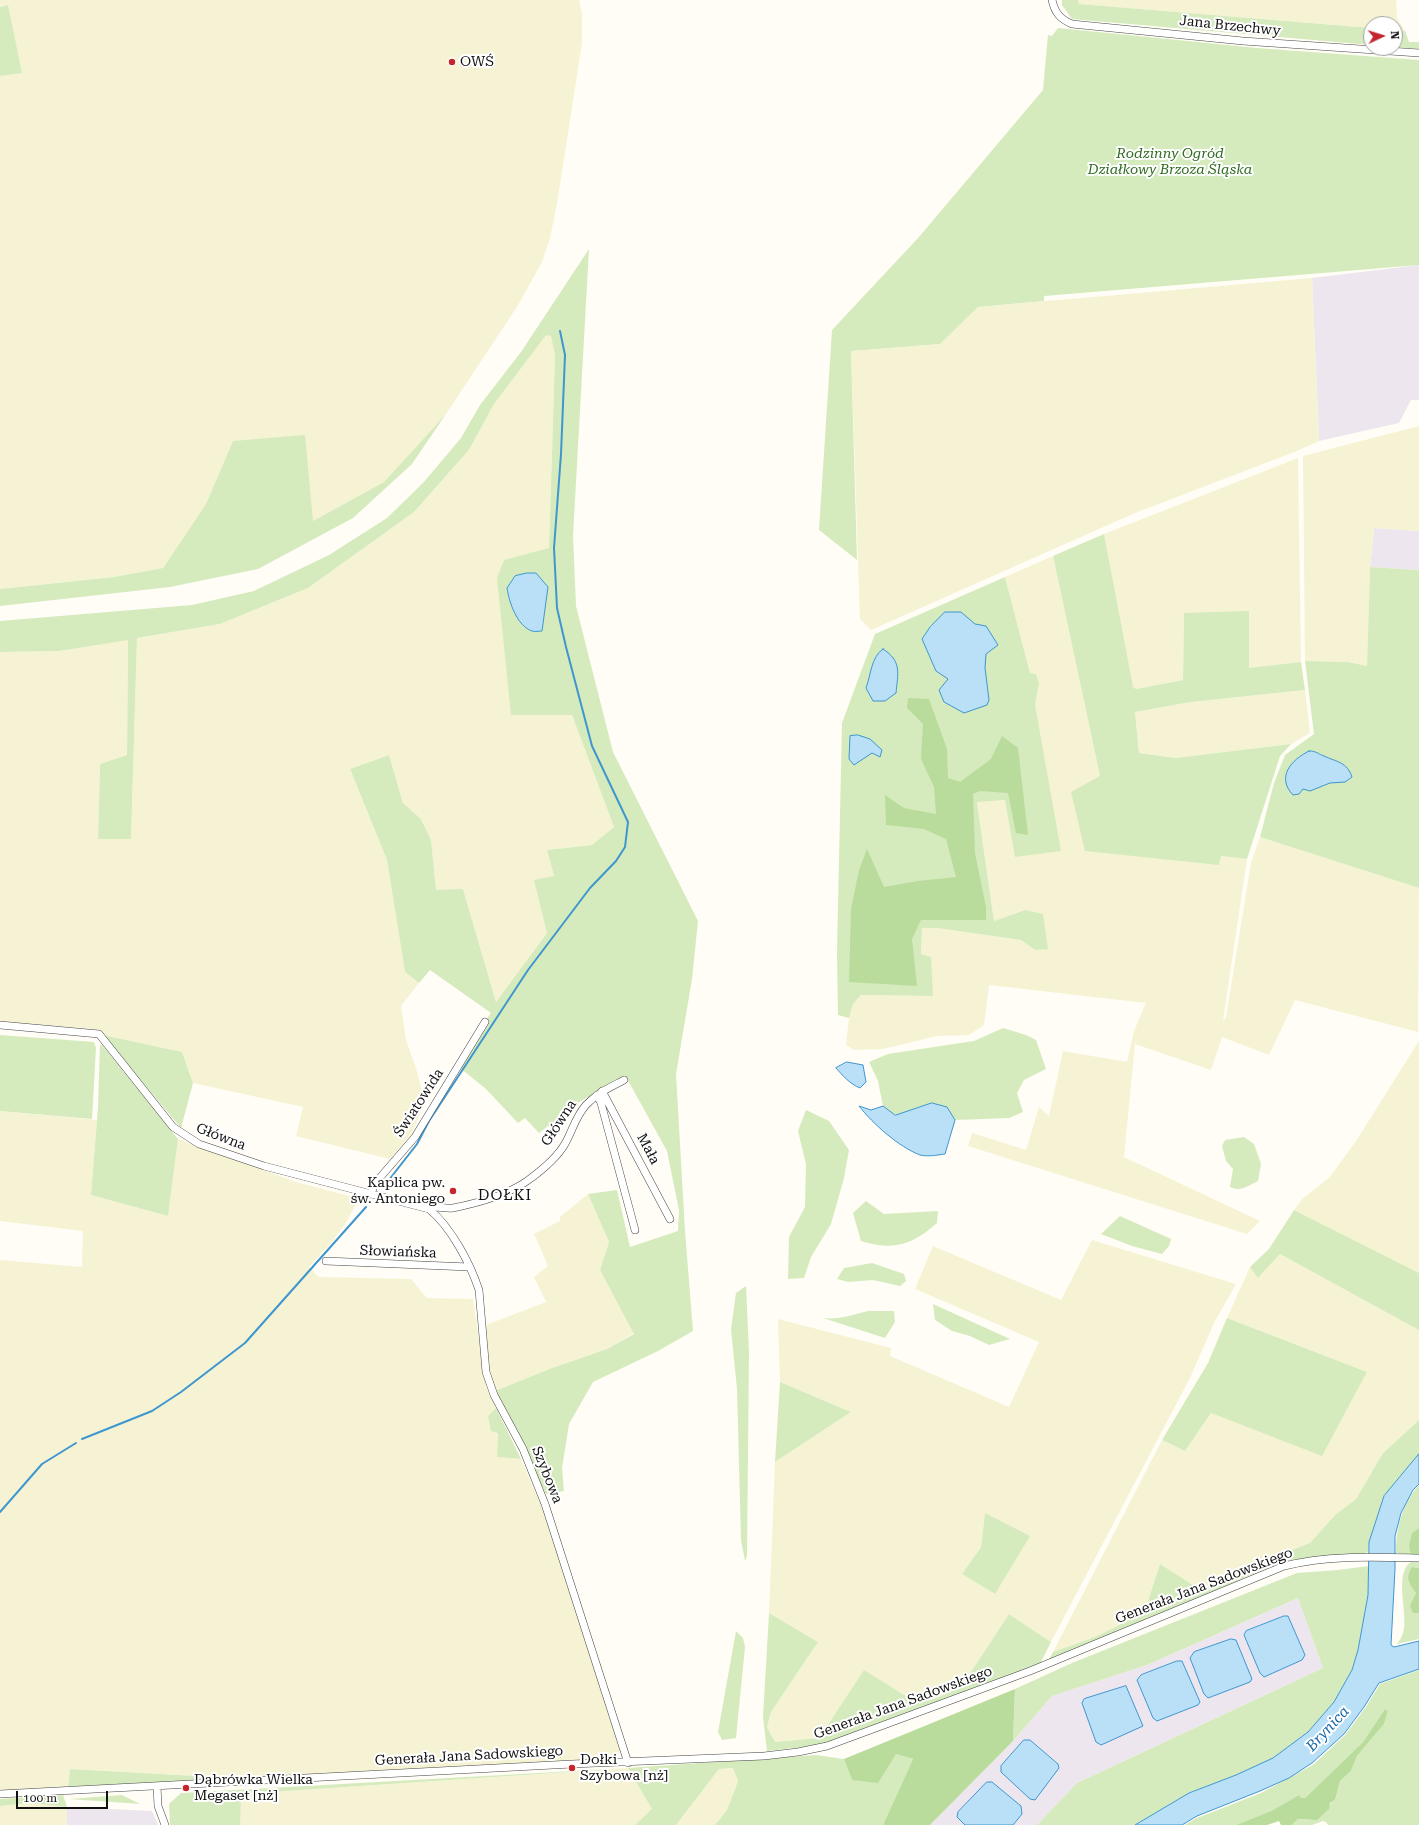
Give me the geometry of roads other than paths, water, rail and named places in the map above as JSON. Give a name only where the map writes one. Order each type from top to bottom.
[{"type":"street","name":"Jana Brzechwy","points":[[1052,0],[1058,15],[1072,24],[1258,42],[1419,53]]},
{"type":"street","name":"Światowida","points":[[370,1194],[377,1181],[415,1137],[486,1022]]},
{"type":"street","name":"Główna","points":[[0,1026],[99,1034],[173,1126],[185,1136],[199,1144],[264,1166],[429,1209],[435,1207],[452,1208],[486,1200],[517,1187],[527,1181],[561,1150],[580,1112],[600,1093],[624,1080]]},
{"type":"street","name":"Mała","points":[[600,1093],[670,1219]]},
{"type":"street","points":[[600,1093],[601,1103],[635,1230]]},
{"type":"street","name":"Główna","points":[[440,1218],[452,1208]]},
{"type":"street","name":"Szybowa","points":[[429,1209],[440,1218],[469,1267],[479,1290],[486,1372],[489,1384],[523,1449],[546,1504],[628,1763]]},
{"type":"street","name":"Słowiańska","points":[[326,1262],[469,1267]]},
{"type":"street","name":"Generała Jana Sadowskiego","points":[[0,1794],[572,1764],[628,1763],[764,1756],[798,1752],[827,1746],[1030,1671],[1284,1566],[1304,1561],[1329,1558],[1419,1558]]},
{"type":"street","points":[[157,1786],[158,1806],[165,1825]]},
{"type":"water","points":[[527,573],[536,573],[548,587],[542,631],[532,631],[522,624],[515,613],[510,600],[507,588],[515,576]]},
{"type":"water","points":[[945,612],[961,612],[975,624],[986,626],[998,645],[986,654],[985,668],[989,700],[987,705],[964,713],[944,702],[939,690],[948,679],[936,671],[922,639],[930,627]]},
{"type":"water","points":[[883,649],[893,658],[896,663],[898,673],[896,693],[885,701],[873,701],[866,688],[874,661],[879,652]]},
{"type":"water","points":[[858,735],[870,739],[882,750],[880,757],[872,753],[854,765],[849,759],[850,736]]},
{"type":"water","points":[[1309,751],[1316,752],[1341,763],[1347,768],[1352,777],[1345,782],[1330,783],[1310,791],[1303,789],[1299,794],[1293,795],[1286,782],[1288,770],[1297,759]]},
{"type":"water","points":[[847,1062],[863,1065],[866,1082],[860,1088],[844,1077],[836,1068]]},
{"type":"water","points":[[932,1103],[947,1107],[955,1120],[945,1154],[929,1156],[920,1155],[895,1141],[871,1120],[859,1106],[871,1110],[883,1106],[895,1115]]},
{"type":"water","name":"Brynica","points":[[1419,1454],[1419,1484],[1413,1490],[1401,1513],[1395,1536],[1395,1569],[1391,1645],[1394,1647],[1419,1641],[1419,1669],[1379,1683],[1364,1707],[1344,1734],[1312,1763],[1289,1778],[1197,1816],[1182,1825],[1135,1825],[1189,1793],[1236,1775],[1273,1758],[1308,1732],[1334,1702],[1352,1670],[1358,1650],[1368,1595],[1369,1542],[1384,1496]]},
{"type":"water","points":[[1284,1616],[1288,1616],[1305,1655],[1302,1660],[1264,1677],[1260,1673],[1244,1635],[1246,1631]]},
{"type":"water","points":[[1231,1639],[1236,1640],[1252,1679],[1250,1682],[1208,1698],[1204,1694],[1190,1658],[1194,1652]]},
{"type":"water","points":[[1177,1661],[1182,1661],[1200,1702],[1198,1705],[1157,1721],[1153,1718],[1137,1680],[1141,1675]]},
{"type":"water","points":[[1126,1686],[1143,1726],[1101,1745],[1096,1742],[1082,1703],[1084,1699]]},
{"type":"water","points":[[1024,1740],[1030,1740],[1058,1764],[1059,1768],[1035,1800],[1030,1799],[1001,1772],[1001,1766]]},
{"type":"water","points":[[987,1782],[992,1782],[1021,1806],[1022,1814],[1013,1825],[965,1825],[957,1817],[958,1812]]},
{"type":"waterway","points":[[385,1185],[417,1144],[429,1121],[528,970],[590,888],[616,861],[625,847],[628,822],[592,746],[557,608],[554,548],[561,454],[565,355],[560,331]]},
{"type":"waterway","points":[[82,1439],[152,1411],[181,1392],[245,1343],[366,1207]]},
{"type":"waterway","points":[[0,1512],[42,1464],[76,1443]]},
{"type":"place","name":"OWŚ","points":[[452,62]]},
{"type":"place","name":"Kaplica pw. św. Antoniego","points":[[453,1191]]},
{"type":"place","name":"Dołki Szybowa [nż]","points":[[572,1768]]},
{"type":"place","name":"Dąbrówka Wielka Megaset [nż]","points":[[186,1788]]},
{"type":"district","name":"DOŁKI","points":[[505,1196]]},
{"type":"park label","name":"Rodzinny Ogród Działkowy Brzoza Śląska","points":[[1170,162]]}]
